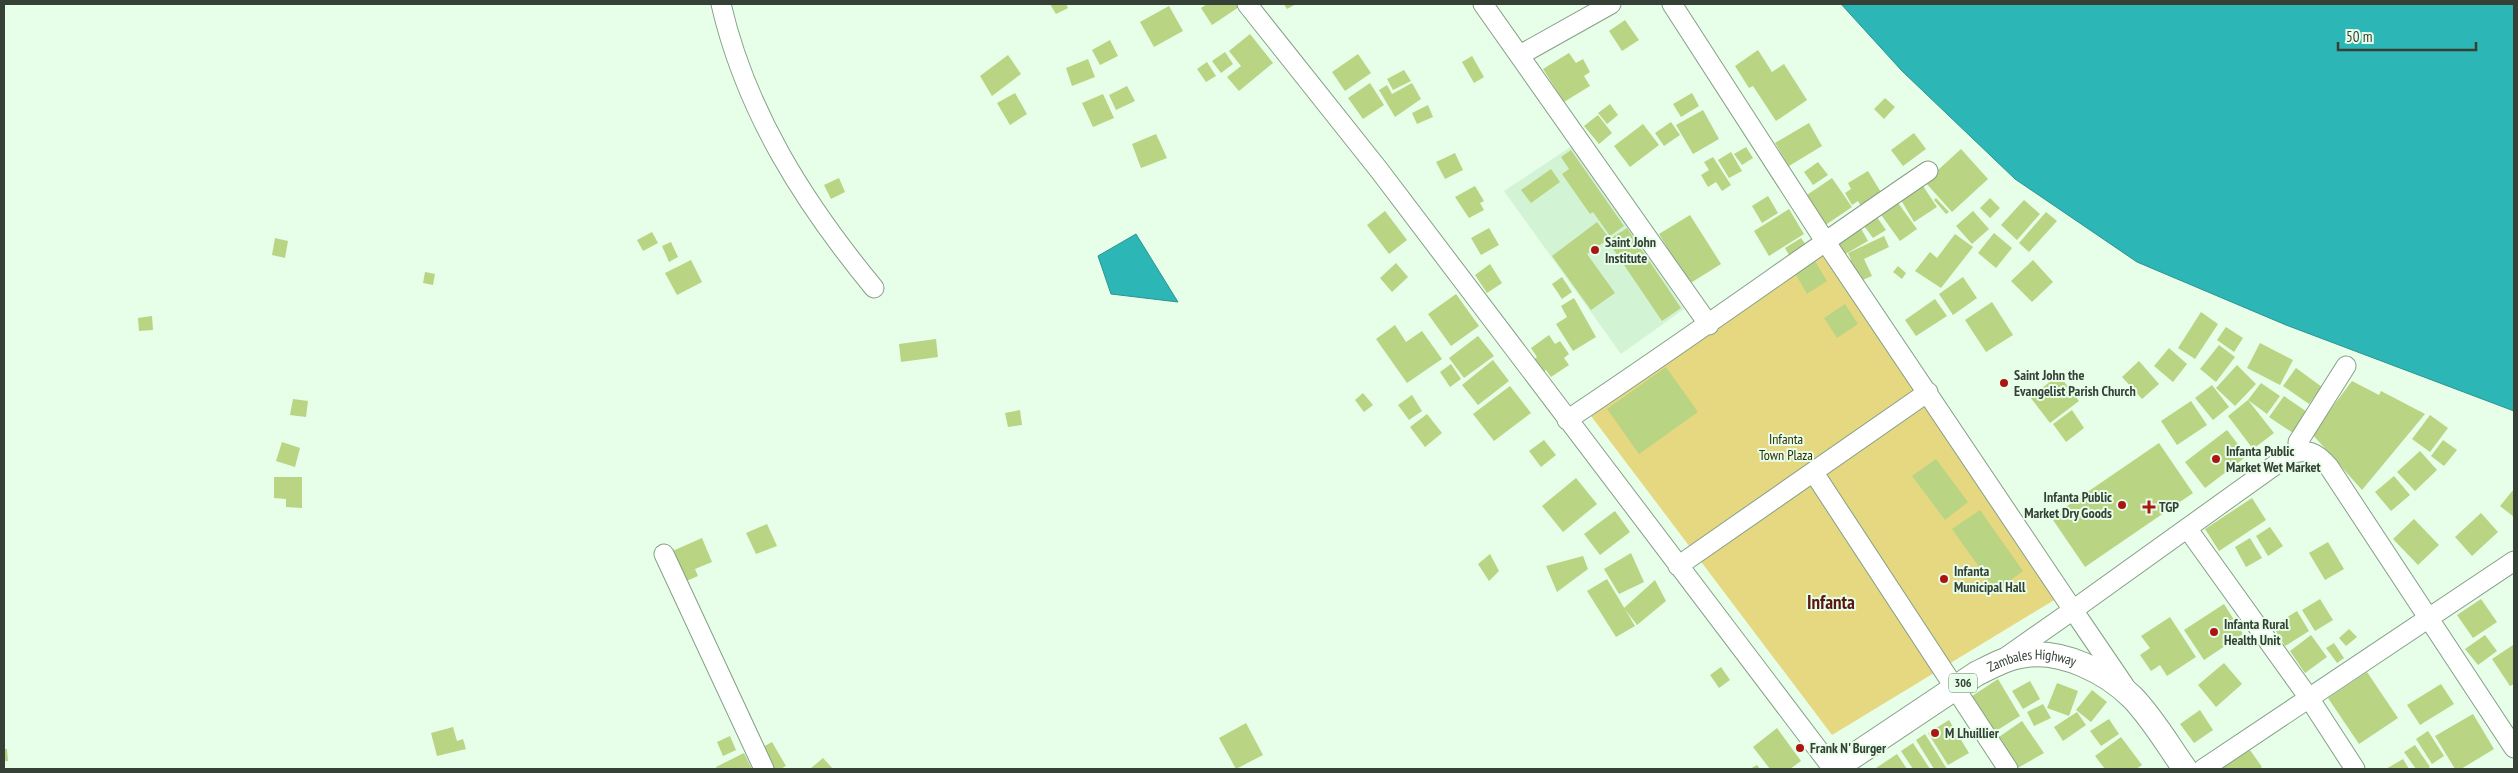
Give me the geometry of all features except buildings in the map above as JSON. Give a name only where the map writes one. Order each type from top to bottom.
[{"type":"main road","name":"Zambales Highway","points":[[1833,769],[1955,688],[1999,662],[2026,655],[2047,655],[2067,659],[2108,677],[2132,697],[2185,769]]},
{"type":"street","points":[[721,4],[736,57],[748,90],[778,152],[810,204],[874,288]]},
{"type":"street","points":[[1247,4],[1379,170],[1833,769]]},
{"type":"street","points":[[1483,4],[1709,325]]},
{"type":"street","points":[[1520,55],[1611,4]]},
{"type":"street","points":[[1672,4],[1824,241],[1928,392],[2132,697]]},
{"type":"street","points":[[1567,420],[1709,325],[1824,241],[1928,171]]},
{"type":"street","points":[[2299,451],[2298,442],[2346,366]]},
{"type":"street","points":[[1678,566],[1928,392]]},
{"type":"street","points":[[1999,662],[2289,455],[2299,451],[2309,451],[2320,456],[2329,467],[2514,748]]},
{"type":"street","points":[[1814,473],[2008,769]]},
{"type":"street","points":[[2187,528],[2309,698],[2355,769]]},
{"type":"street","points":[[664,554],[764,769]]},
{"type":"street","points":[[2203,769],[2514,561]]},
{"type":"shaded area","name":"Saint John Institute","points":[[1572,146],[1684,309],[1621,354],[1504,191]]},
{"type":"green space","name":"Infanta Town Plaza","points":[[1820,252],[2056,599],[1832,735],[1591,416]]},
{"type":"water","points":[[1841,4],[2514,4],[2514,411],[2286,325],[2137,262],[2015,179],[1902,71]]},
{"type":"water","points":[[1136,234],[1178,302],[1111,294],[1098,256]]},
{"type":"place","name":"Saint John Institute","points":[[1595,250]]},
{"type":"place","name":"Saint John the Evangelist Parish Church","points":[[2004,383]]},
{"type":"place","name":"Infanta Public Market Wet Market","points":[[2216,459]]},
{"type":"place","name":"Infanta Public Market Dry Goods","points":[[2122,505]]},
{"type":"place","name":"TGP","points":[[2149,507]]},
{"type":"place","name":"Infanta Municipal Hall","points":[[1944,579]]},
{"type":"place","name":"Infanta Rural Health Unit","points":[[2214,632]]},
{"type":"place","name":"M Lhuillier","points":[[1935,733]]},
{"type":"place","name":"Frank N' Burger","points":[[1800,748]]},
{"type":"district","name":"Infanta","points":[[1831,602]]}]
